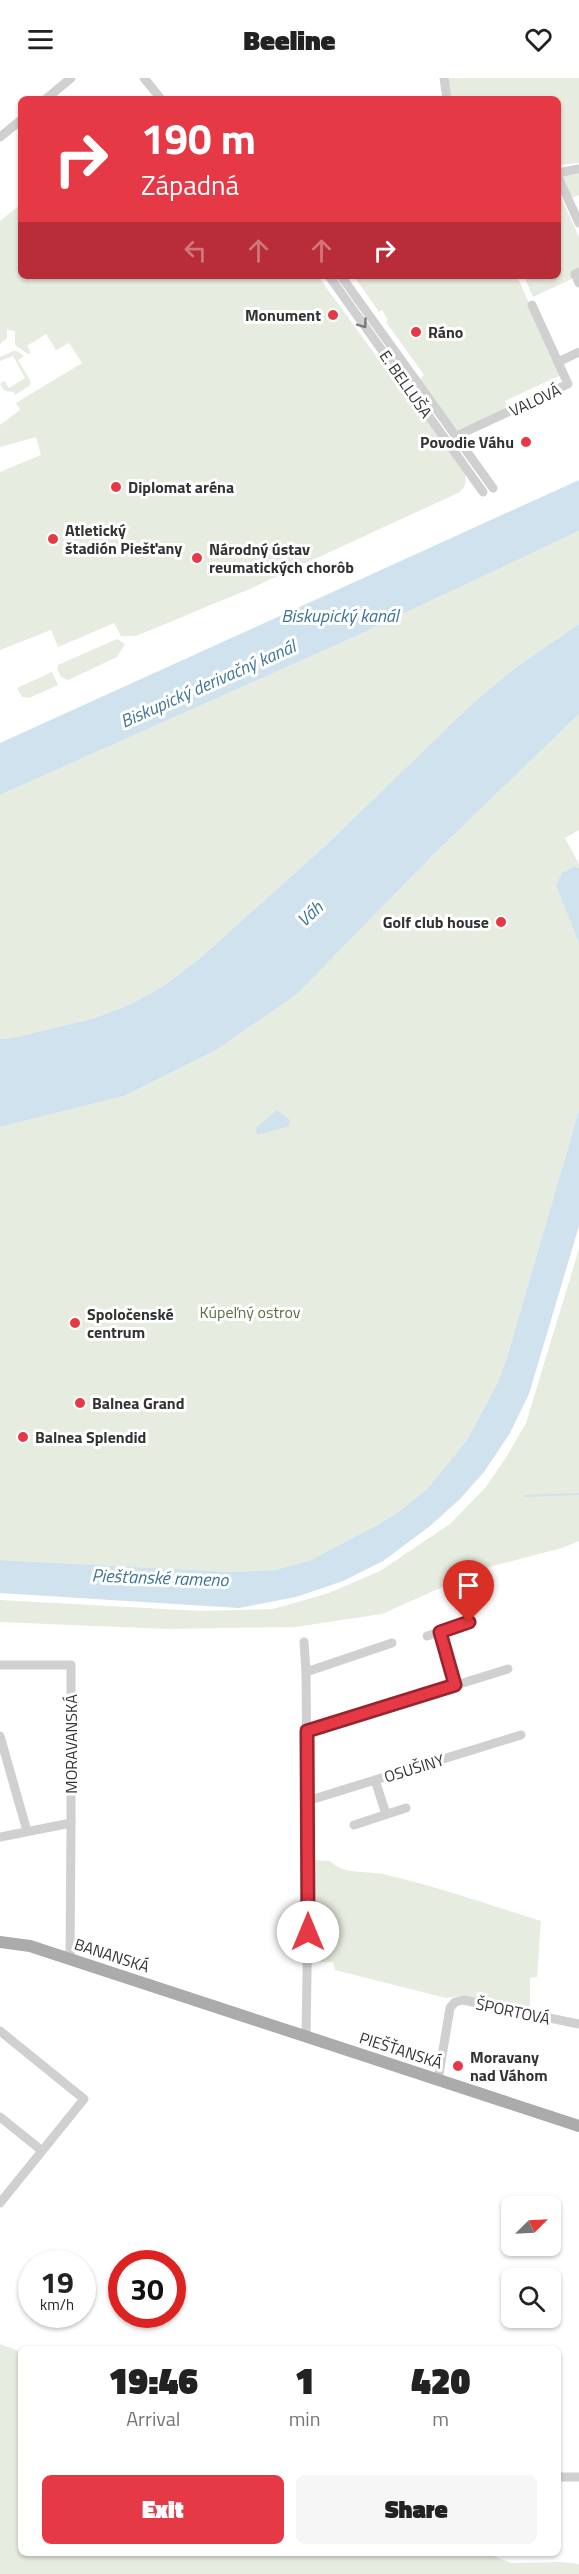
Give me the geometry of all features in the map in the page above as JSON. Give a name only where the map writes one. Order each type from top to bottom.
[{"type":"main road","name":"BANANSKÁ","points":[[0,1942],[20,1943],[213,2006]]},
{"type":"main road","name":"PIEŠŤANSKÁ","points":[[213,2006],[579,2126]]},
{"type":"street","points":[[50,96],[71,78]]},
{"type":"street","points":[[144,78],[159,96]]},
{"type":"street","points":[[444,78],[447,96]]},
{"type":"street","points":[[0,138],[18,123]]},
{"type":"street","points":[[561,174],[579,170]]},
{"type":"street","points":[[561,182],[579,223]]},
{"type":"street","points":[[579,272],[575,274],[579,283]]},
{"type":"street","name":"E. BELLUŠA","points":[[331,279],[483,492]]},
{"type":"street","name":"E. BELLUŠA","points":[[343,279],[493,488]]},
{"type":"street","name":"VALOVÁ","points":[[456,436],[568,384],[532,305]]},
{"type":"street","points":[[558,362],[579,352]]},
{"type":"street","points":[[427,1636],[469,1622]]},
{"type":"street","points":[[440,1632],[455,1685]]},
{"type":"street","points":[[304,1642],[307,1731],[306,2037]]},
{"type":"street","points":[[306,1672],[392,1643]]},
{"type":"street","points":[[357,1655],[361,1666]]},
{"type":"street","name":"MORAVANSKÁ","points":[[0,1665],[71,1665],[70,1959]]},
{"type":"street","points":[[307,1731],[507,1669]]},
{"type":"street","name":"OSUŠINY","points":[[307,1801],[521,1735]]},
{"type":"street","points":[[0,1736],[27,1832]]},
{"type":"street","points":[[375,1780],[386,1814]]},
{"type":"street","points":[[354,1825],[406,1808]]},
{"type":"street","points":[[0,1837],[71,1823]]},
{"type":"street","name":"ŠPORTOVÁ","points":[[438,2080],[450,2008],[455,2002],[463,2000],[579,2024]]},
{"type":"street","points":[[0,2031],[84,2099],[0,2203]]},
{"type":"street","points":[[0,2117],[41,2150]]},
{"type":"street","points":[[561,2476],[579,2477]]},
{"type":"green space","points":[[448,78],[579,78],[579,163],[561,165],[561,96],[451,96]]},
{"type":"green space","points":[[579,174],[579,195],[571,198],[561,177]]},
{"type":"green space","points":[[561,198],[579,237],[579,268],[571,271],[574,278],[533,297],[525,279],[561,279]]},
{"type":"green space","points":[[18,206],[18,279],[320,279],[414,408],[420,409],[465,474],[463,488],[460,492],[252,588],[136,636],[121,636],[114,623],[58,647],[51,630],[0,650],[0,472],[41,455],[36,437],[0,447],[0,425],[20,410],[16,403],[82,363],[69,343],[56,350],[46,334],[27,346],[31,353],[28,354],[15,345],[15,331],[7,330],[7,338],[0,344],[0,221]]},
{"type":"green space","points":[[356,279],[518,279],[561,375],[505,401],[508,409],[457,430],[419,380],[424,375],[386,322],[388,320],[382,310],[379,312]]},
{"type":"green space","points":[[13,351],[24,356],[18,360],[31,382],[29,386],[15,395],[14,392],[5,391],[0,384],[4,381],[9,388],[25,378],[13,356],[0,361],[0,357]]},
{"type":"green space","points":[[579,531],[579,624],[515,668],[473,703],[326,845],[199,959],[165,985],[133,1003],[95,1018],[13,1038],[0,1039],[0,795],[354,637]]},
{"type":"green space","points":[[117,639],[125,644],[117,657],[68,680],[61,677],[57,669],[58,665]]},
{"type":"green space","points":[[52,672],[58,685],[29,698],[22,697],[17,688]]},
{"type":"green space","name":"Kúpeľný ostrov","points":[[579,714],[579,830],[565,838],[579,868],[575,866],[563,872],[579,943],[579,1110],[507,1357],[497,1384],[467,1440],[428,1488],[400,1511],[311,1560],[275,1570],[233,1572],[0,1560],[0,1127],[124,1096],[216,1050],[296,995],[435,853]]},
{"type":"green space","points":[[579,1249],[579,1541],[562,1548],[485,1568],[382,1614],[295,1627],[168,1629],[0,1622],[0,1600],[202,1611],[273,1609],[329,1593],[380,1571],[450,1524],[485,1488],[507,1456],[526,1423]]},
{"type":"green space","points":[[312,1860],[330,1861],[350,1871],[406,1880],[541,1921],[537,1977],[530,1978],[530,2009],[459,1996],[446,1998],[335,1970],[333,1962],[312,1962],[310,1864]]},
{"type":"green space","points":[[0,2344],[18,2351],[18,2556],[494,2556],[511,2563],[579,2564],[579,2574],[0,2574]]},
{"type":"water","name":"Biskupický kanál","points":[[579,480],[579,531],[354,637],[0,795],[0,743]]},
{"type":"water","name":"Váh","points":[[579,624],[579,714],[435,853],[296,995],[216,1050],[124,1096],[0,1127],[0,1039],[13,1038],[95,1018],[133,1003],[165,985],[199,959],[326,845],[473,703],[515,668]]},
{"type":"water","points":[[575,866],[579,868],[579,943],[556,885],[563,872]]},
{"type":"water","points":[[277,1110],[290,1120],[289,1126],[257,1135],[256,1128]]},
{"type":"water","name":"Piešťanské rameno","points":[[579,1110],[579,1226],[529,1394],[510,1433],[484,1472],[460,1499],[430,1526],[383,1561],[343,1581],[296,1597],[239,1608],[0,1593],[0,1560],[233,1572],[275,1570],[311,1560],[379,1524],[400,1511],[428,1488],[467,1440],[497,1384],[507,1357]]},
{"type":"waterway","points":[[524,1496],[579,1494]]},
{"type":"place","name":"Monument","points":[[333,315]]},
{"type":"place","name":"Ráno","points":[[416,332]]},
{"type":"place","name":"Povodie Váhu","points":[[526,442]]},
{"type":"place","name":"Diplomat aréna","points":[[116,487]]},
{"type":"place","name":"Atletický štadión Piešťany","points":[[53,539]]},
{"type":"place","name":"Národný ústav reumatických chorôb","points":[[197,558]]},
{"type":"place","name":"Golf club house","points":[[501,922]]},
{"type":"place","name":"Spoločenské centrum","points":[[75,1323]]},
{"type":"place","name":"Balnea Grand","points":[[80,1403]]},
{"type":"place","name":"Balnea Splendid","points":[[23,1437]]},
{"type":"place","name":"Moravany nad Váhom","points":[[458,2066]]},
{"type":"route","points":[[308,1932],[307,1731],[455,1685],[440,1632],[469,1622]]},
{"type":"water label","name":"Biskupický derivačný kanál","points":[[208,684]]}]
